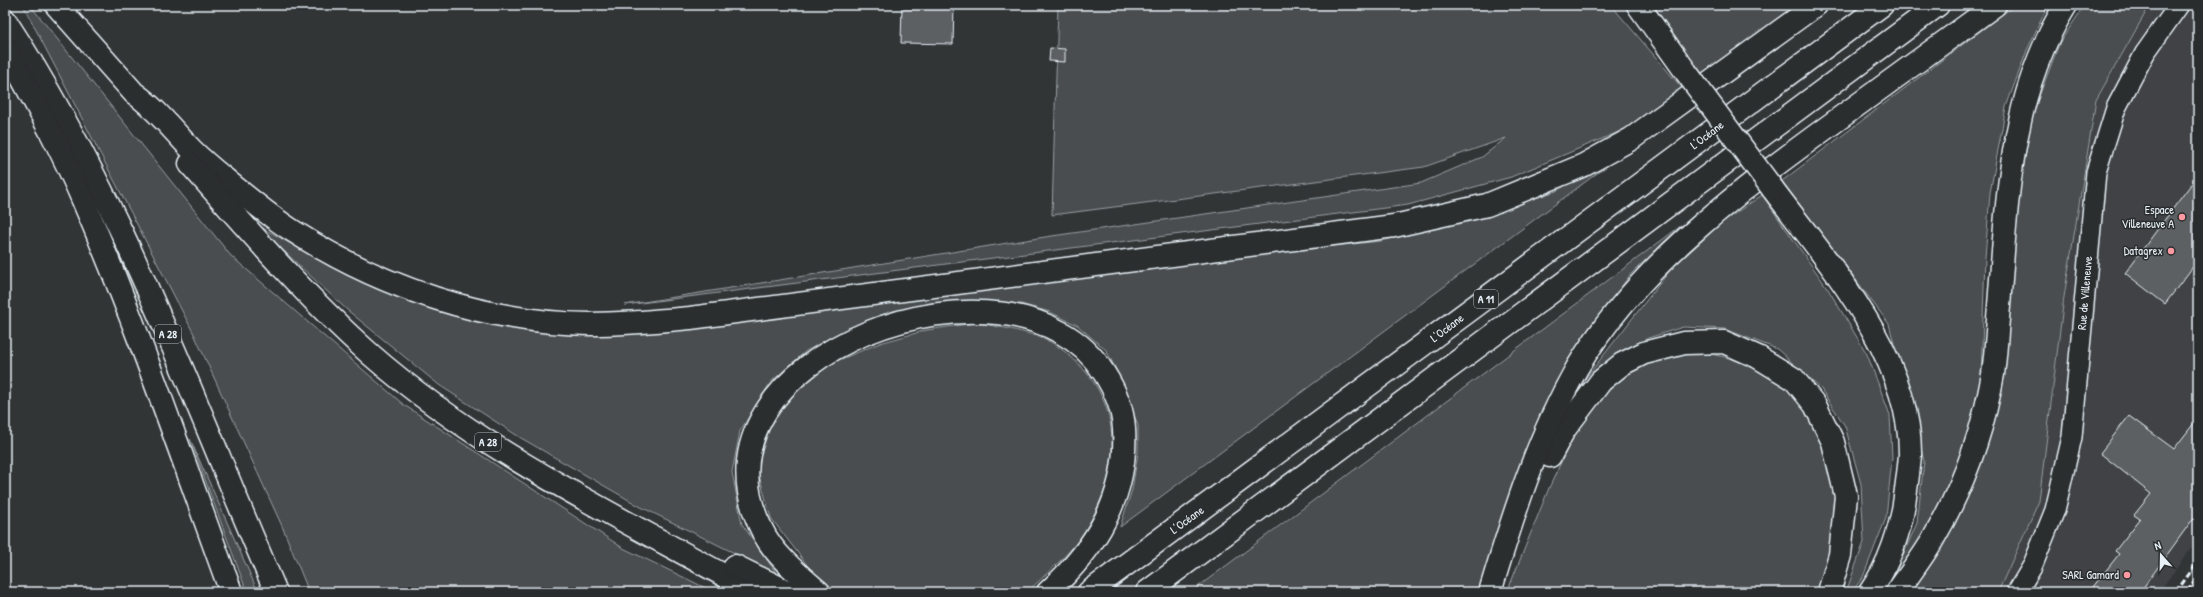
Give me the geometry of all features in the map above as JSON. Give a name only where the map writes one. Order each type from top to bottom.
[{"type":"highway","name":"A 28","points":[[56,5],[134,93],[141,108],[259,243],[371,354],[414,389],[480,436],[534,470],[754,592]]},
{"type":"highway","points":[[1638,5],[1864,314],[1886,356],[1899,390],[1910,453],[1902,521],[1878,581],[1870,592]]},
{"type":"highway","points":[[134,93],[147,102],[192,150],[214,170],[291,230],[320,247],[377,276],[424,294],[496,313],[542,321],[588,324],[634,323],[690,318],[1378,228],[1439,218],[1487,205],[1584,165],[1631,140],[1816,5]]},
{"type":"highway","name":"L’Océane","points":[[1089,592],[1882,5]]},
{"type":"highway","points":[[1147,592],[1938,5]]},
{"type":"highway","points":[[1490,592],[1516,506],[1530,468],[1577,368],[1620,307],[1664,258],[1733,198],[1995,5]]},
{"type":"highway","points":[[1897,592],[1932,541],[1957,491],[1972,453],[1983,417],[1995,354],[2011,163],[2026,100],[2037,65],[2066,5]]},
{"type":"highway","name":"A 28","points":[[5,20],[74,136],[139,268],[276,592]]},
{"type":"highway","points":[[5,47],[43,118],[82,198],[114,274],[231,592]]},
{"type":"highway","points":[[819,592],[773,548],[762,530],[755,513],[748,487],[748,462],[756,431],[762,418],[774,398],[794,376],[816,360],[844,343],[875,330],[935,316],[985,313],[1010,314],[1030,320],[1061,332],[1074,340],[1101,369],[1110,382],[1120,407],[1123,423],[1122,474],[1114,502],[1089,546],[1075,564],[1048,592]]},
{"type":"highway","points":[[1507,537],[1518,528],[1542,470],[1564,430],[1601,380],[1622,364],[1644,353],[1684,342],[1724,342],[1758,357],[1794,379],[1815,405],[1833,442],[1846,496],[1840,555],[1829,592]]},
{"type":"highway","points":[[662,542],[680,539],[788,592]]},
{"type":"street","name":"Rue de Villeneuve","points":[[2017,592],[2032,567],[2055,510],[2072,437],[2096,172],[2116,108],[2145,53],[2179,5]]},
{"type":"shaded area","points":[[23,5],[30,5],[231,256],[404,405],[623,548],[714,592],[309,592],[282,526],[194,334]]},
{"type":"shaded area","points":[[1058,5],[1611,5],[1682,88],[1628,128],[1511,177],[1408,205],[625,305],[1045,237],[1421,183],[1482,157],[1506,138],[1424,167],[1052,215]]},
{"type":"shaded area","points":[[1653,5],[1800,5],[1704,77]]},
{"type":"shaded area","points":[[2015,5],[2048,5],[2027,50],[2006,107],[1990,193],[1985,258],[1981,377],[1977,413],[1953,480],[1933,522],[1893,578],[1917,523],[1924,461],[1889,324],[1782,181]]},
{"type":"shaded area","points":[[2085,5],[2150,5],[2096,100],[2064,297],[2039,501],[1998,592],[1911,592],[1941,546],[2000,385],[2010,305],[2017,206],[2032,115],[2060,42]]},
{"type":"shaded area","points":[[2150,5],[2198,5],[2198,539],[2159,592],[1998,592],[2039,501],[2064,297],[2096,100]]},
{"type":"shaded area","points":[[1631,148],[1120,527],[1132,490],[1138,453],[1138,426],[1123,383],[1106,350],[1077,325],[1050,312],[1021,304],[981,301],[941,304],[897,312],[863,322],[806,351],[771,382],[740,431],[732,472],[742,524],[777,574],[641,507],[521,438],[439,385],[346,309],[254,223],[330,266],[405,299],[495,325],[564,333],[709,327],[1221,258],[1381,241],[1476,219],[1556,191]]},
{"type":"shaded area","points":[[1762,195],[1828,289],[1867,354],[1890,415],[1892,458],[1886,518],[1863,577],[1852,592],[1846,592],[1864,542],[1861,484],[1845,426],[1821,389],[1777,349],[1725,329],[1683,327],[1648,338],[1609,363],[1578,388],[1671,269],[1724,221]]},
{"type":"shaded area","points":[[1682,225],[1630,275],[1583,339],[1484,592],[1191,592]]},
{"type":"shaded area","points":[[975,323],[1016,330],[1047,340],[1078,363],[1095,385],[1106,409],[1112,434],[1111,459],[1106,486],[1095,512],[1075,545],[1027,592],[836,592],[814,574],[771,518],[757,468],[771,423],[793,393],[832,363],[880,343],[927,330]]},
{"type":"shaded area","points":[[1706,353],[1733,359],[1767,372],[1788,389],[1800,402],[1818,431],[1825,448],[1834,482],[1837,520],[1835,546],[1821,592],[1507,592],[1549,488],[1578,426],[1618,380],[1645,364],[1675,354]]},
{"type":"shaded area","points":[[190,439],[258,592],[247,592]]},
{"type":"building","points":[[902,5],[954,5],[953,44],[901,43]]},
{"type":"building","points":[[1050,48],[1065,49],[1065,62],[1049,61]]},
{"type":"building","name":"Espace Villeneuve A","points":[[2198,175],[2198,260],[2165,304],[2125,273]]},
{"type":"building","points":[[2129,416],[2174,449],[2198,418],[2198,512],[2140,592],[2089,592],[2119,554],[2115,551],[2140,519],[2134,515],[2151,494],[2100,453]]},
{"type":"railway","points":[[2176,592],[2198,562]]},
{"type":"railway","points":[[2187,592],[2198,577]]},
{"type":"place","name":"Espace Villeneuve A","points":[[2182,217]]},
{"type":"place","name":"Datagrex","points":[[2171,251]]},
{"type":"place","name":"SARL Gamard","points":[[2127,575]]}]
